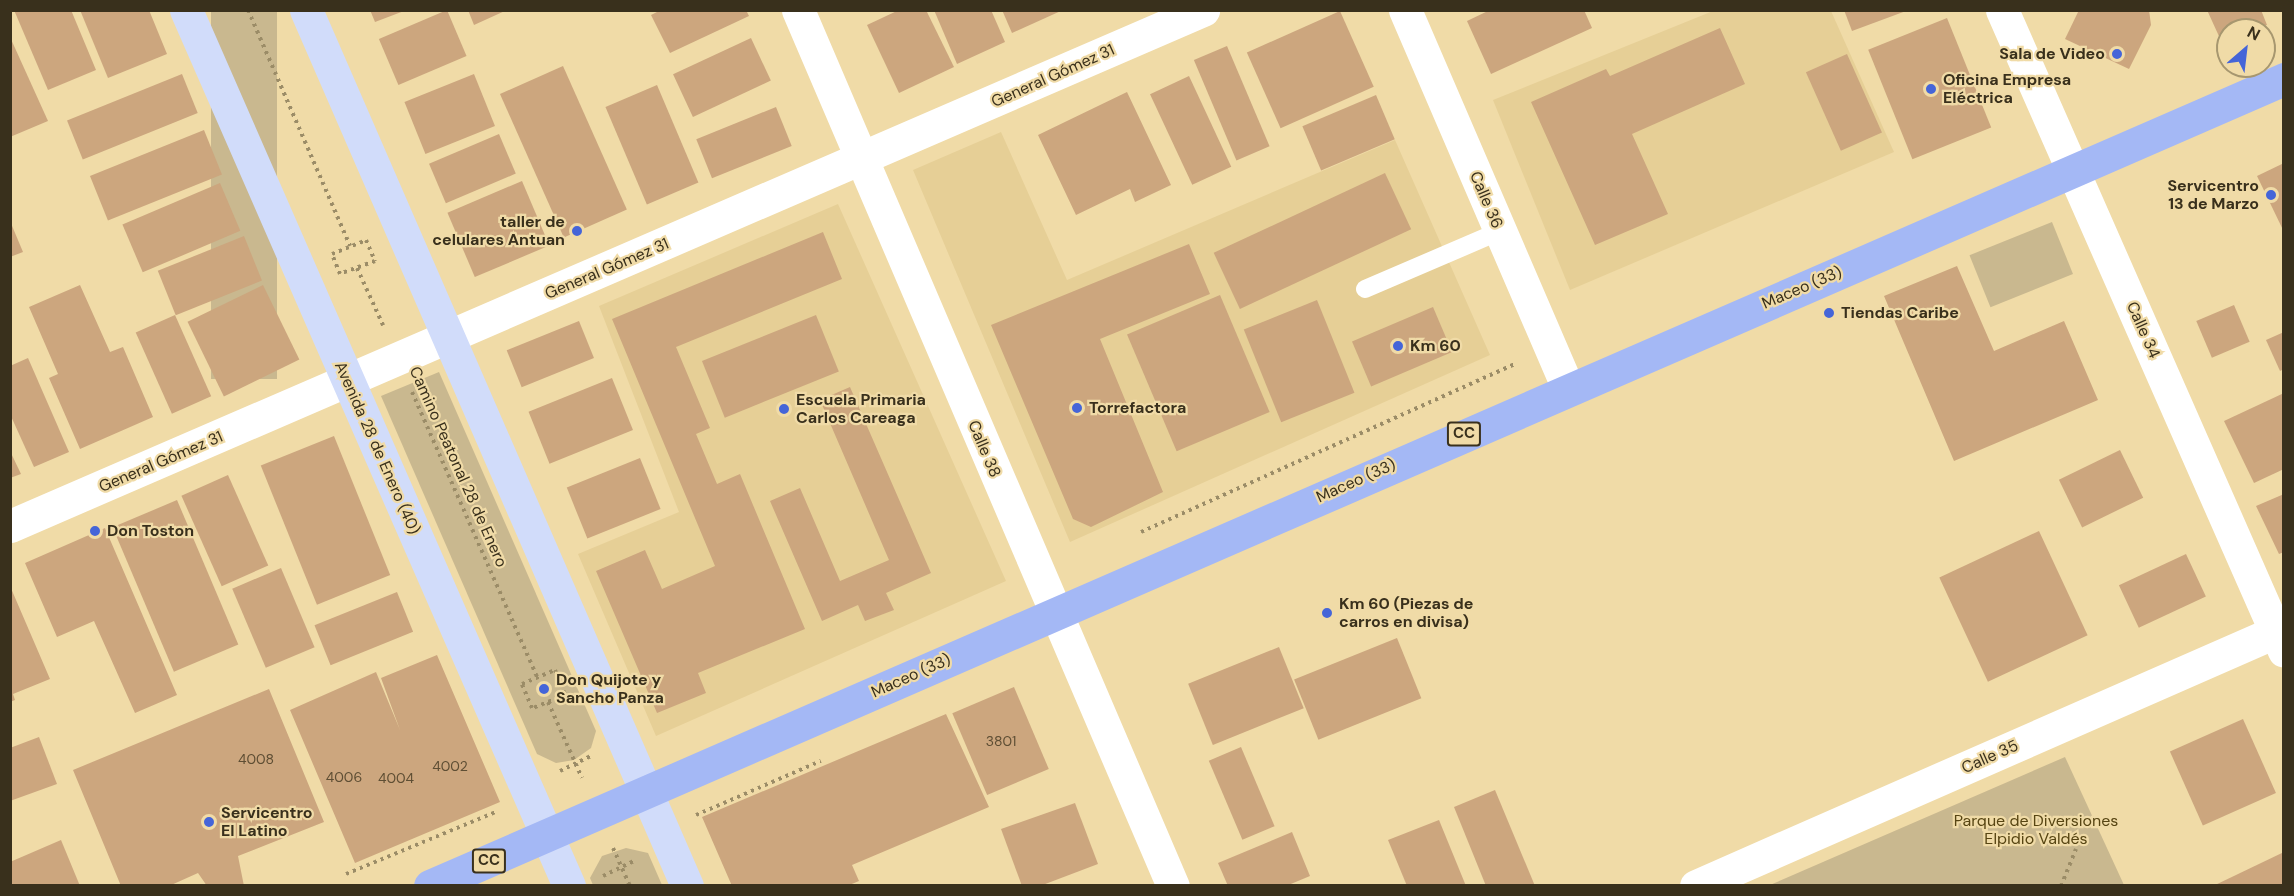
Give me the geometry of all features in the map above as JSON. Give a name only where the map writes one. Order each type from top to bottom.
[{"type":"main road","name":"Avenida 28 de Enero (40)","points":[[186,10],[569,885]]},
{"type":"main road","points":[[306,10],[687,885]]},
{"type":"main road","name":"Maceo (33)","points":[[430,885],[2283,79]]},
{"type":"street","name":"Calle 38","points":[[798,10],[1054,613],[1173,885]]},
{"type":"street","name":"General Gómez 31","points":[[10,526],[861,160],[1203,10]]},
{"type":"street","name":"Calle 36","points":[[1405,10],[1568,389]]},
{"type":"street","name":"Calle 34","points":[[2002,10],[2281,637]]},
{"type":"street","name":"Calle 35","points":[[1696,885],[2281,637]]},
{"type":"lane","points":[[1365,289],[1500,231]]},
{"type":"path","points":[[248,10],[350,246]]},
{"type":"path","points":[[366,240],[375,261],[340,274],[332,254],[350,246],[366,240]]},
{"type":"path","name":"Camino Peatonal 28 de Enero","points":[[357,267],[537,677]]},
{"type":"path","points":[[1137,534],[1551,348]]},
{"type":"path","points":[[555,670],[565,695],[532,708],[522,684],[537,677],[555,670]]},
{"type":"path","points":[[346,874],[529,794],[574,760],[627,748]]},
{"type":"path","points":[[2061,885],[2076,849]]},
{"type":"shaded area","points":[[1713,11],[1831,11],[1894,152],[1570,290],[1493,100]]},
{"type":"shaded area","points":[[1001,132],[1067,280],[1395,140],[1490,355],[1070,542],[913,170]]},
{"type":"shaded area","name":"Escuela Primaria Carlos Careaga","points":[[838,204],[1006,581],[656,736],[578,554],[679,512],[599,306]]},
{"type":"green space","points":[[211,11],[277,11],[277,379],[211,379]]},
{"type":"green space","points":[[2052,222],[2073,274],[1990,307],[1969,255]]},
{"type":"green space","points":[[439,372],[596,731],[591,748],[574,760],[556,763],[537,754],[381,396]]},
{"type":"green space","name":"Parque de Diversiones Elpidio Valdés","points":[[2065,757],[2124,885],[1770,885]]},
{"type":"green space","points":[[626,848],[648,853],[662,885],[593,885],[590,878],[602,856]]},
{"type":"building","points":[[14,10],[71,10],[96,70],[48,90]]},
{"type":"building","points":[[80,10],[149,10],[167,54],[108,78]]},
{"type":"building","points":[[370,10],[404,10],[404,11],[375,22]]},
{"type":"building","points":[[447,10],[467,56],[398,85],[379,39]]},
{"type":"building","points":[[468,10],[507,10],[474,25]]},
{"type":"building","points":[[661,10],[746,10],[749,16],[670,53],[651,15]]},
{"type":"building","points":[[899,10],[926,10],[954,67],[899,93],[867,25]]},
{"type":"building","points":[[934,10],[991,10],[1005,42],[957,64]]},
{"type":"building","points":[[1002,10],[1063,10],[1012,33]]},
{"type":"building","points":[[1490,10],[1584,10],[1592,28],[1491,74],[1467,21]]},
{"type":"building","points":[[1844,10],[1906,10],[1906,11],[1852,31]]},
{"type":"building","name":"Sala de Video","points":[[2079,10],[2149,10],[2151,25],[2129,69],[2065,39]]},
{"type":"building","points":[[2207,10],[2261,10],[2264,18],[2216,18],[2216,30]]},
{"type":"building","points":[[1340,11],[1374,87],[1281,128],[1247,52]]},
{"type":"building","name":"Oficina Empresa Eléctrica","points":[[1947,18],[1991,127],[1912,159],[1868,50]]},
{"type":"building","points":[[1720,28],[1745,84],[1632,134],[1668,214],[1595,245],[1531,102],[1606,69],[1610,76]]},
{"type":"building","points":[[10,37],[48,121],[10,137]]},
{"type":"building","points":[[751,38],[771,81],[693,117],[673,74]]},
{"type":"building","points":[[1227,46],[1270,146],[1236,160],[1194,60]]},
{"type":"building","points":[[1847,54],[1882,133],[1841,151],[1806,72]]},
{"type":"building","points":[[563,66],[627,209],[564,237],[500,94]]},
{"type":"building","points":[[182,74],[198,113],[83,159],[67,120]]},
{"type":"building","points":[[474,74],[495,126],[425,154],[404,102]]},
{"type":"building","points":[[1189,76],[1231,167],[1192,185],[1150,94]]},
{"type":"building","points":[[657,85],[698,183],[647,204],[605,107]]},
{"type":"building","points":[[1127,92],[1171,185],[1135,202],[1130,189],[1076,215],[1038,135]]},
{"type":"building","points":[[1376,95],[1395,139],[1321,170],[1302,126]]},
{"type":"building","points":[[776,107],[792,146],[712,178],[696,139]]},
{"type":"building","points":[[204,130],[222,175],[108,221],[90,176]]},
{"type":"building","points":[[499,134],[516,174],[446,203],[429,164]]},
{"type":"building","points":[[2284,163],[2284,232],[2257,176]]},
{"type":"building","points":[[1385,173],[1411,229],[1240,309],[1214,253]]},
{"type":"building","points":[[522,181],[549,245],[475,277],[447,213]]},
{"type":"building","points":[[220,183],[240,231],[143,272],[122,224]]},
{"type":"building","points":[[10,221],[23,252],[10,257]]},
{"type":"building","points":[[823,232],[842,279],[676,347],[710,428],[696,434],[717,484],[740,474],[805,629],[698,673],[706,693],[657,713],[596,571],[645,550],[662,589],[715,566],[612,319]]},
{"type":"building","points":[[244,236],[262,281],[176,315],[158,271]]},
{"type":"building","name":"Torrefactora","points":[[1189,244],[1210,294],[1100,339],[1163,492],[1091,527],[1073,519],[991,325]]},
{"type":"building","points":[[1957,266],[1994,351],[2064,321],[2098,400],[1954,461],[1884,296]]},
{"type":"building","points":[[80,285],[110,352],[123,347],[153,417],[80,449],[49,378],[58,374],[29,307]]},
{"type":"building","points":[[263,285],[299,360],[224,396],[188,322]]},
{"type":"building","points":[[1220,295],[1270,412],[1177,451],[1127,334]]},
{"type":"building","points":[[1317,300],[1354,393],[1281,422],[1244,330]]},
{"type":"building","points":[[2234,305],[2250,342],[2212,358],[2196,321]]},
{"type":"building","points":[[1433,307],[1452,352],[1371,386],[1352,341]]},
{"type":"building","points":[[175,315],[211,396],[172,414],[136,332]]},
{"type":"building","points":[[816,315],[839,372],[725,418],[702,361]]},
{"type":"building","points":[[579,321],[594,358],[522,387],[507,350]]},
{"type":"building","points":[[2284,332],[2284,369],[2280,371],[2266,340]]},
{"type":"building","points":[[28,358],[69,452],[34,467],[10,414],[10,366]]},
{"type":"building","points":[[612,378],[633,430],[550,464],[529,412]]},
{"type":"building","points":[[850,387],[931,573],[886,593],[894,610],[865,621],[858,605],[822,621],[770,501],[800,488],[840,581],[889,560],[820,400]]},
{"type":"building","points":[[2284,393],[2284,469],[2254,483],[2224,421]]},
{"type":"building","points":[[334,436],[390,575],[317,605],[261,466]]},
{"type":"building","points":[[2120,450],[2143,498],[2082,527],[2059,480]]},
{"type":"building","points":[[10,451],[21,474],[10,478]]},
{"type":"building","points":[[640,458],[661,509],[587,539],[567,488]]},
{"type":"building","points":[[228,475],[268,565],[222,586],[181,496]]},
{"type":"building","points":[[2284,494],[2284,552],[2279,554],[2256,506]]},
{"type":"building","points":[[177,500],[238,645],[174,672],[113,527]]},
{"type":"building","points":[[105,528],[177,695],[135,713],[94,621],[57,637],[25,563]]},
{"type":"building","points":[[2039,531],[2088,635],[1988,682],[1939,577]]},
{"type":"building","points":[[2186,554],[2206,597],[2139,628],[2119,585]]},
{"type":"building","points":[[281,568],[315,647],[266,668],[232,589]]},
{"type":"building","points":[[10,586],[50,679],[13,694],[15,700],[10,702]]},
{"type":"building","points":[[397,592],[413,632],[331,665],[314,625]]},
{"type":"building","points":[[1397,638],[1421,698],[1318,740],[1294,680]]},
{"type":"building","points":[[1279,647],[1304,708],[1213,745],[1188,684]]},
{"type":"building","points":[[437,655],[500,802],[355,863],[290,710],[376,672],[400,730],[381,678]]},
{"type":"building","points":[[1014,687],[1049,769],[987,795],[952,713]]},
{"type":"building","points":[[269,689],[324,822],[238,856],[244,886],[207,886],[198,873],[169,886],[121,886],[73,770]]},
{"type":"building","points":[[946,714],[989,807],[852,865],[859,881],[847,886],[732,886],[702,817]]},
{"type":"building","points":[[2243,719],[2276,793],[2203,826],[2170,752]]},
{"type":"building","points":[[39,737],[57,784],[10,801],[10,748]]},
{"type":"building","points":[[1241,747],[1275,826],[1242,840],[1209,761]]},
{"type":"building","points":[[1495,790],[1535,886],[1486,886],[1454,807]]},
{"type":"building","points":[[1075,803],[1098,864],[1040,886],[1022,886],[1001,829]]},
{"type":"building","points":[[1439,820],[1466,886],[1407,886],[1388,840]]},
{"type":"building","points":[[1292,832],[1310,876],[1286,886],[1228,886],[1218,863]]},
{"type":"building","points":[[61,840],[80,886],[10,886],[10,862]]},
{"type":"building","points":[[2284,852],[2284,886],[2213,886]]},
{"type":"place","name":"Sala de Video","points":[[2117,54]]},
{"type":"place","name":"Oficina Empresa Eléctrica","points":[[1931,89]]},
{"type":"place","name":"Servicentro 13 de Marzo","points":[[2271,195]]},
{"type":"place","name":"taller de celulares Antuan","points":[[577,231]]},
{"type":"place","name":"Tiendas Caribe","points":[[1829,313]]},
{"type":"place","name":"Km 60","points":[[1398,346]]},
{"type":"place","name":"Torrefactora","points":[[1077,408]]},
{"type":"place","name":"Escuela Primaria Carlos Careaga","points":[[784,409]]},
{"type":"place","name":"Don Toston","points":[[95,531]]},
{"type":"place","name":"Km 60 (Piezas de carros en divisa)","points":[[1327,613]]},
{"type":"place","name":"Don Quijote y Sancho Panza","points":[[544,689]]},
{"type":"place","name":"Servicentro El Latino","points":[[209,822]]}]
